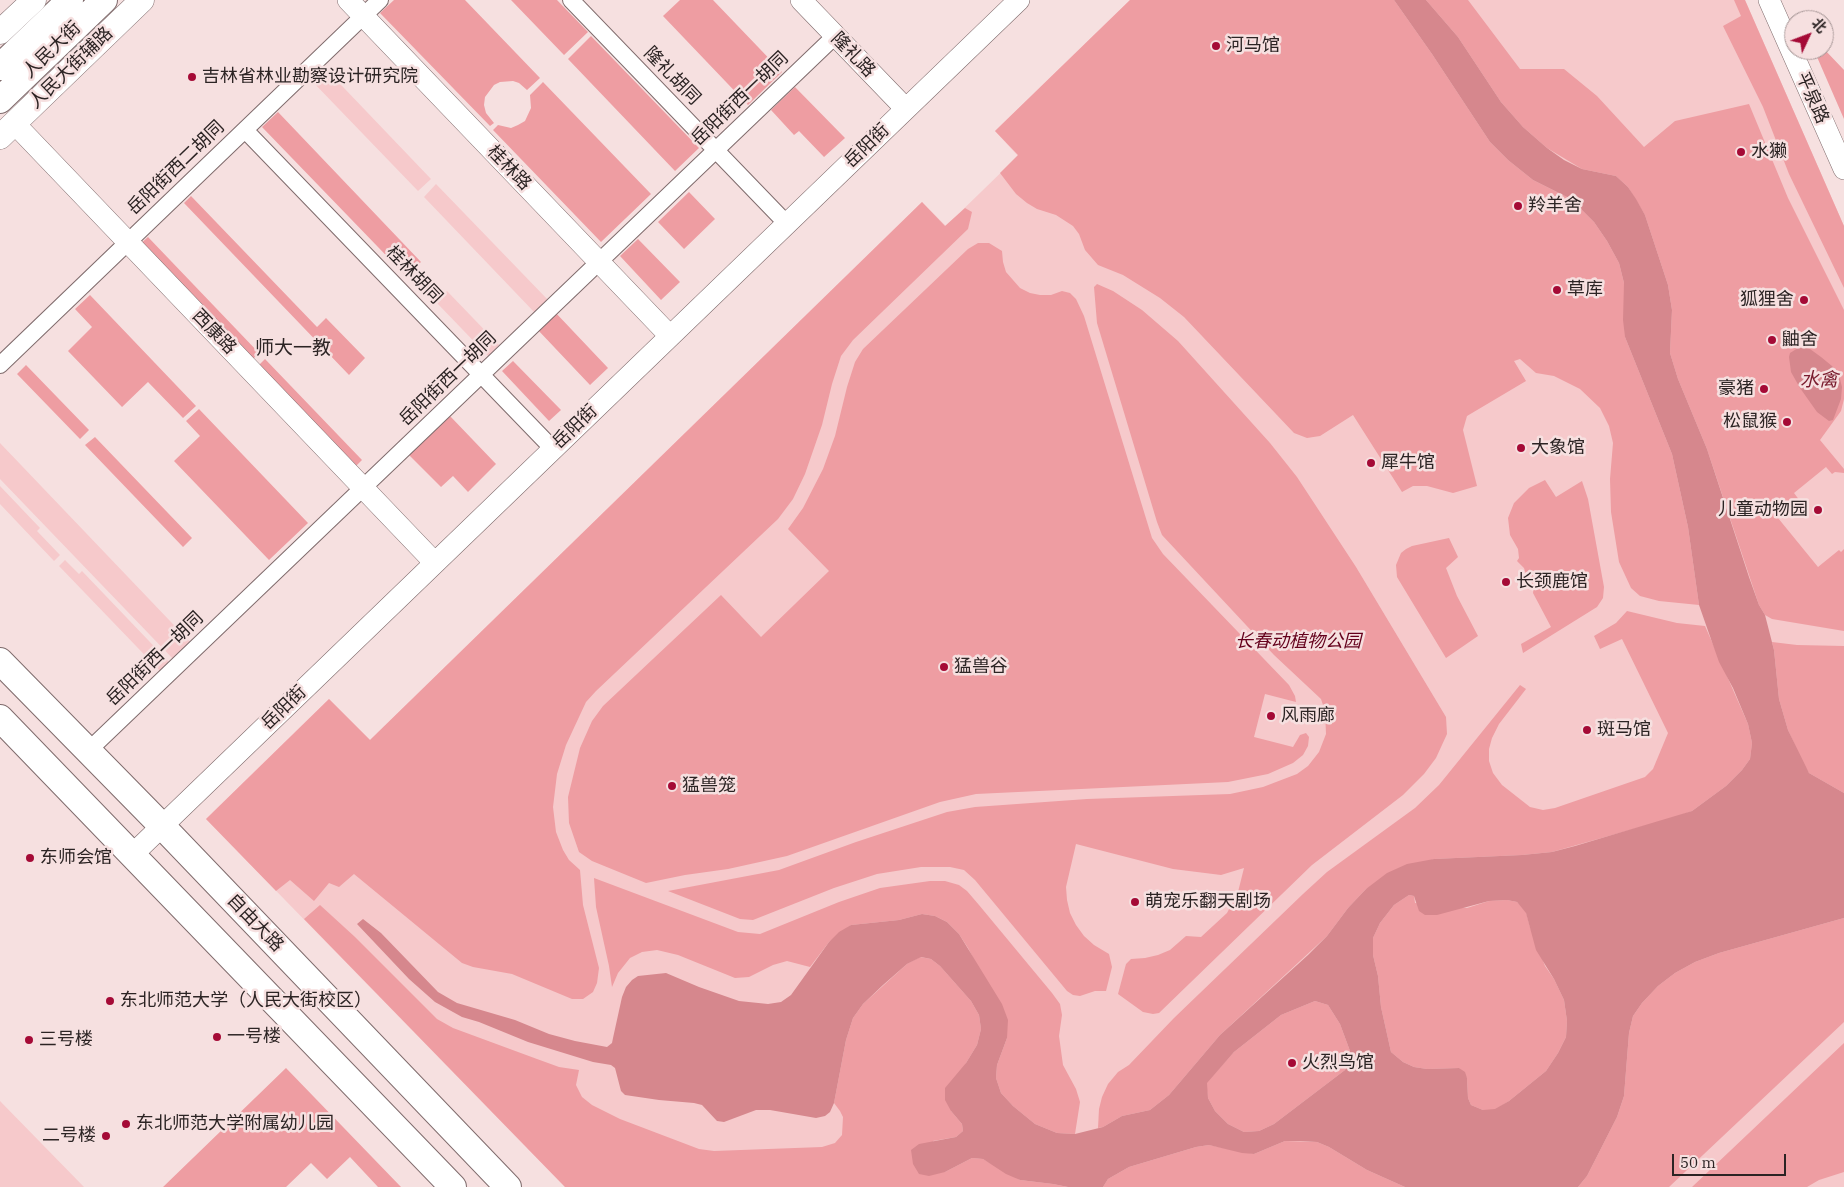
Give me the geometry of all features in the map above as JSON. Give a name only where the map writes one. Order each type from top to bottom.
[{"type":"main road","points":[[0,32],[34,0]]},
{"type":"main road","name":"人民大街","points":[[0,68],[70,0]]},
{"type":"main road","name":"人民大街","points":[[0,100],[104,0]]},
{"type":"main road","name":"人民大街辅路","points":[[7,130],[142,0]]},
{"type":"main road","name":"自由大路","points":[[0,661],[162,826],[508,1187]]},
{"type":"main road","points":[[0,718],[453,1187]]},
{"type":"street","name":"桂林路","points":[[348,0],[670,336]]},
{"type":"street","name":"岳阳街西二胡同","points":[[0,365],[380,0]]},
{"type":"street","name":"隆礼胡同","points":[[571,0],[787,224]]},
{"type":"street","name":"隆礼路","points":[[801,0],[906,109]]},
{"type":"street","name":"岳阳街","points":[[132,855],[1019,0]]},
{"type":"street","name":"平泉路","points":[[1775,3],[1844,169]]},
{"type":"street","name":"岳阳街西一胡同","points":[[88,751],[835,36]]},
{"type":"street","name":"西康路","points":[[7,130],[128,242],[435,563]]},
{"type":"street","name":"桂林胡同","points":[[245,130],[553,449]]},
{"type":"green space","points":[[394,0],[465,0],[540,78],[527,90],[519,83],[513,81],[500,82],[494,85],[485,97],[484,105],[486,113],[494,123],[490,126],[380,13]]},
{"type":"green space","points":[[511,0],[557,0],[588,32],[564,55]]},
{"type":"green space","points":[[680,0],[713,0],[782,72],[748,105],[663,16]]},
{"type":"green space","name":"长春动植物公园","points":[[1130,0],[1745,0],[1844,226],[1844,1187],[565,1187],[206,819],[329,699],[370,740],[922,202],[946,226],[1018,156],[995,131]]},
{"type":"green space","points":[[1130,0],[1394,0],[1490,142],[1508,160],[1533,180],[1569,198],[1581,209],[1594,222],[1619,263],[1624,283],[1625,337],[1672,454],[1688,527],[1699,605],[1659,601],[1640,596],[1631,588],[1619,562],[1611,512],[1610,479],[1613,443],[1609,426],[1600,408],[1580,389],[1554,376],[1536,373],[1520,359],[1514,361],[1526,381],[1467,416],[1463,430],[1477,486],[1453,493],[1427,486],[1413,486],[1402,492],[1353,415],[1320,436],[1307,438],[1294,433],[1184,317],[1160,298],[1123,275],[1098,265],[1085,250],[1079,234],[1073,226],[1056,215],[1037,209],[1016,194],[1000,173],[1018,155],[995,131]]},
{"type":"green space","points":[[1426,0],[1468,0],[1520,69],[1564,69],[1597,96],[1644,147],[1675,121],[1749,104],[1788,198],[1844,310],[1844,399],[1841,411],[1820,440],[1844,469],[1844,473],[1835,472],[1832,474],[1826,467],[1794,493],[1800,501],[1778,518],[1818,567],[1839,550],[1841,552],[1844,549],[1844,631],[1772,619],[1765,615],[1759,605],[1707,449],[1678,379],[1670,353],[1672,310],[1668,285],[1645,215],[1628,187],[1616,176],[1582,169],[1547,148],[1523,127],[1501,102],[1458,37]]},
{"type":"green space","points":[[1734,0],[1745,0],[1844,226],[1844,288],[1789,174],[1763,107],[1723,26],[1741,16]]},
{"type":"green space","points":[[591,36],[699,148],[675,171],[568,59]]},
{"type":"green space","points":[[1818,60],[1834,60],[1844,70],[1844,119]]},
{"type":"green space","points":[[323,66],[431,179],[418,191],[310,79]]},
{"type":"green space","points":[[543,82],[651,194],[601,242],[493,130],[498,125],[511,128],[525,121],[531,108],[530,95]]},
{"type":"green space","points":[[795,87],[845,138],[824,157],[799,131],[794,135],[771,110]]},
{"type":"green space","points":[[278,112],[421,262],[406,276],[262,127]]},
{"type":"green space","points":[[436,184],[549,301],[536,314],[424,197]]},
{"type":"green space","points":[[689,192],[715,219],[684,249],[658,222]]},
{"type":"green space","points":[[191,196],[317,327],[326,318],[365,358],[349,375],[184,203]]},
{"type":"green space","points":[[922,202],[945,226],[965,208],[972,212],[968,229],[853,340],[841,356],[822,425],[805,474],[793,499],[778,519],[596,691],[586,702],[566,745],[557,774],[553,807],[556,832],[563,850],[569,860],[580,870],[583,905],[599,968],[597,983],[593,992],[583,999],[572,999],[512,974],[473,967],[462,963],[354,874],[339,887],[329,883],[314,901],[290,880],[276,891],[206,819],[329,699],[370,740]]},
{"type":"green space","points":[[148,237],[259,353],[251,361],[139,245]]},
{"type":"green space","points":[[638,239],[680,282],[661,300],[620,256]]},
{"type":"green space","points":[[978,243],[989,243],[1002,251],[1006,272],[1020,288],[1040,295],[1051,295],[1062,291],[1070,293],[1076,299],[1084,316],[1152,538],[1163,554],[1289,685],[1295,696],[1296,702],[1265,694],[1254,737],[1293,747],[1300,735],[1306,733],[1309,737],[1308,746],[1303,755],[1293,763],[1268,774],[1228,782],[976,794],[940,802],[787,856],[728,869],[646,883],[592,861],[579,852],[569,823],[568,797],[580,748],[592,721],[603,706],[721,595],[761,637],[829,571],[788,529],[803,508],[823,469],[835,436],[855,362],[863,349],[968,249]]},
{"type":"green space","points":[[1097,284],[1113,291],[1142,310],[1178,341],[1270,443],[1297,477],[1356,567],[1446,717],[1447,734],[1436,758],[1424,774],[1403,795],[1312,865],[1159,1013],[1143,1012],[1118,994],[1126,964],[1131,959],[1158,955],[1170,950],[1186,936],[1201,937],[1227,913],[1238,892],[1244,868],[1221,875],[1173,869],[1076,844],[1066,887],[1070,913],[1084,936],[1109,954],[1112,967],[1106,991],[1095,991],[1080,996],[1073,995],[1067,991],[975,880],[964,870],[950,867],[921,867],[877,874],[834,888],[753,920],[740,919],[668,891],[779,870],[947,812],[975,807],[1087,799],[1230,794],[1263,787],[1297,774],[1308,766],[1319,752],[1326,734],[1325,711],[1321,699],[1274,655],[1162,535],[1097,323],[1094,287]]},
{"type":"green space","points":[[447,291],[499,345],[488,356],[436,302]]},
{"type":"green space","points":[[90,295],[196,406],[183,418],[148,382],[122,407],[68,351],[92,327],[75,309]]},
{"type":"green space","points":[[554,311],[608,368],[590,385],[537,329]]},
{"type":"green space","points":[[265,359],[362,460],[354,468],[257,367]]},
{"type":"green space","points":[[513,361],[561,410],[549,421],[502,371]]},
{"type":"green space","points":[[26,365],[89,430],[80,439],[17,374]]},
{"type":"green space","points":[[199,409],[308,523],[269,560],[174,461],[200,436],[186,421]]},
{"type":"green space","points":[[450,416],[496,464],[468,492],[453,476],[441,487],[409,455]]},
{"type":"green space","points":[[95,437],[192,538],[183,547],[85,445]]},
{"type":"green space","points":[[0,443],[192,644],[175,661],[0,479]]},
{"type":"green space","points":[[1545,480],[1556,497],[1582,481],[1588,499],[1604,587],[1603,598],[1597,607],[1523,653],[1521,644],[1551,627],[1533,593],[1534,586],[1527,584],[1524,568],[1517,561],[1519,558],[1518,549],[1510,535],[1508,518],[1514,503],[1529,488]]},
{"type":"green space","points":[[0,486],[40,528],[37,531],[60,555],[54,561],[0,504]]},
{"type":"green space","points":[[1449,538],[1458,557],[1446,568],[1457,596],[1478,636],[1446,658],[1397,577],[1396,565],[1401,553],[1406,549]]},
{"type":"green space","points":[[65,560],[79,574],[82,571],[171,664],[162,673],[59,566]]},
{"type":"green space","points":[[1627,611],[1677,623],[1705,626],[1748,724],[1752,743],[1750,759],[1726,786],[1692,811],[1676,817],[1552,852],[1434,859],[1366,889],[1348,908],[1327,936],[1220,1035],[1169,1095],[1150,1110],[1122,1116],[1098,1128],[1102,1097],[1108,1084],[1118,1072],[1129,1065],[1174,1018],[1327,872],[1415,808],[1439,785],[1520,685],[1526,689],[1499,724],[1489,749],[1489,761],[1493,773],[1502,785],[1530,807],[1543,810],[1555,808],[1645,777],[1653,769],[1668,733],[1622,639],[1600,649],[1594,636],[1616,623]]},
{"type":"green space","points":[[1772,642],[1797,645],[1844,646],[1844,793],[1809,773],[1804,765],[1788,730],[1779,699]]},
{"type":"green space","points":[[594,878],[738,932],[760,934],[839,902],[880,888],[930,881],[945,881],[959,885],[979,905],[1060,1004],[1062,1015],[1059,1036],[1063,1065],[1076,1089],[1080,1102],[1075,1134],[1057,1133],[1035,1124],[1013,1106],[1001,1093],[996,1078],[997,1065],[1007,1038],[982,975],[959,934],[947,922],[935,916],[922,914],[899,920],[851,925],[829,942],[810,967],[787,961],[773,965],[749,977],[735,978],[678,955],[657,950],[642,952],[630,958],[618,973],[612,987],[596,907]]},
{"type":"green space","points":[[1409,895],[1414,896],[1415,903],[1467,908],[1489,901],[1507,900],[1517,902],[1526,912],[1545,966],[1554,979],[1564,1000],[1567,1021],[1566,1037],[1558,1053],[1546,1071],[1495,1110],[1483,1110],[1471,1105],[1468,1098],[1467,1078],[1459,1068],[1427,1069],[1414,1067],[1403,1062],[1391,1052],[1381,1007],[1378,976],[1373,955],[1373,938],[1380,923],[1394,905]]},
{"type":"green space","points":[[320,905],[355,937],[437,1019],[453,1028],[559,1067],[579,1070],[576,1085],[582,1097],[592,1105],[620,1119],[699,1149],[714,1151],[822,1147],[835,1143],[842,1135],[843,1117],[834,1103],[846,1040],[853,1018],[863,1004],[907,964],[920,957],[931,959],[940,966],[971,1001],[979,1015],[981,1029],[977,1045],[966,1063],[951,1111],[962,1124],[963,1131],[956,1137],[933,1141],[945,1172],[972,1158],[983,1159],[1020,1180],[1068,1187],[565,1187],[304,919]]},
{"type":"green space","points":[[1844,918],[1844,1022],[1669,1187],[1578,1187],[1587,1176],[1617,1117],[1624,1096],[1629,1033],[1633,1016],[1658,986],[1675,973],[1695,962],[1719,953]]},
{"type":"green space","points":[[1315,1001],[1328,1005],[1340,1024],[1350,1051],[1350,1059],[1345,1070],[1274,1124],[1259,1131],[1244,1132],[1228,1124],[1215,1111],[1208,1098],[1206,1083],[1234,1052],[1281,1015]]},
{"type":"green space","points":[[1844,1043],[1844,1172],[1819,1180],[1807,1187],[1692,1187]]},
{"type":"green space","points":[[286,1068],[401,1187],[378,1187],[350,1157],[327,1179],[311,1163],[286,1187],[163,1187]]},
{"type":"green space","points":[[0,1101],[84,1187],[0,1187]]},
{"type":"green space","points":[[1285,1141],[1317,1142],[1329,1147],[1367,1170],[1405,1187],[1103,1187],[1108,1179],[1129,1167],[1196,1147],[1209,1145],[1254,1154]]},
{"type":"water","points":[[1394,0],[1426,0],[1458,37],[1501,102],[1523,127],[1564,160],[1582,169],[1616,176],[1628,187],[1645,215],[1668,285],[1672,310],[1670,353],[1678,379],[1707,449],[1759,605],[1765,615],[1774,650],[1779,699],[1788,730],[1809,773],[1844,793],[1844,918],[1719,953],[1695,962],[1675,973],[1658,986],[1633,1016],[1629,1033],[1624,1096],[1617,1117],[1587,1176],[1578,1187],[1405,1187],[1367,1170],[1329,1147],[1317,1142],[1300,1141],[1285,1141],[1254,1154],[1209,1145],[1196,1147],[1129,1167],[1108,1179],[1103,1187],[1068,1187],[1020,1180],[1006,1174],[983,1159],[972,1158],[945,1172],[929,1176],[919,1174],[913,1164],[911,1150],[919,1144],[956,1137],[963,1131],[962,1124],[945,1100],[945,1088],[966,1063],[977,1045],[981,1029],[979,1015],[971,1001],[940,966],[931,959],[921,957],[907,964],[863,1004],[853,1018],[846,1040],[834,1103],[830,1112],[825,1116],[816,1118],[770,1110],[756,1110],[724,1122],[717,1121],[702,1105],[625,1095],[621,1091],[615,1068],[611,1065],[593,1062],[528,1042],[462,1017],[435,1002],[409,979],[357,924],[363,919],[381,933],[438,992],[457,1003],[515,1020],[549,1034],[607,1047],[612,1043],[626,987],[638,976],[666,973],[739,1001],[768,1004],[781,1002],[791,995],[829,942],[839,932],[851,925],[899,920],[922,914],[935,916],[947,922],[959,934],[1002,1004],[1008,1020],[1007,1038],[997,1065],[996,1078],[1001,1093],[1013,1106],[1035,1124],[1057,1133],[1075,1134],[1103,1127],[1122,1116],[1150,1110],[1169,1095],[1220,1035],[1308,955],[1327,936],[1348,908],[1366,889],[1387,873],[1407,864],[1434,859],[1552,852],[1692,811],[1726,786],[1750,759],[1752,743],[1748,724],[1733,688],[1719,662],[1699,605],[1688,527],[1672,454],[1625,337],[1623,320],[1624,283],[1619,263],[1594,222],[1581,209],[1569,198],[1533,180],[1508,160],[1490,142]],"holes":[[[1409,895],[1414,896],[1419,911],[1425,915],[1437,915],[1489,901],[1507,900],[1517,902],[1526,913],[1536,950],[1554,979],[1564,1000],[1567,1021],[1566,1037],[1558,1053],[1546,1071],[1509,1101],[1495,1109],[1483,1110],[1471,1105],[1468,1098],[1467,1078],[1465,1072],[1459,1068],[1427,1069],[1414,1067],[1403,1062],[1391,1052],[1381,1007],[1378,976],[1373,955],[1373,938],[1380,923],[1394,905]],[[1315,1001],[1328,1005],[1340,1024],[1350,1051],[1350,1059],[1345,1070],[1274,1124],[1259,1131],[1244,1132],[1228,1124],[1215,1111],[1208,1098],[1207,1083],[1234,1052],[1281,1015]]]},
{"type":"water","name":"水禽","points":[[1803,347],[1810,349],[1821,357],[1839,375],[1842,387],[1841,399],[1833,420],[1829,421],[1817,412],[1791,372],[1790,353]]},
{"type":"place","name":"河马馆","points":[[1216,46]]},
{"type":"place","name":"吉林省林业勘察设计研究院","points":[[192,77]]},
{"type":"place","name":"水獭","points":[[1741,152]]},
{"type":"place","name":"羚羊舍","points":[[1518,206]]},
{"type":"place","name":"草库","points":[[1557,290]]},
{"type":"place","name":"狐狸舍","points":[[1804,300]]},
{"type":"place","name":"鼬舍","points":[[1772,340]]},
{"type":"place","name":"豪猪","points":[[1764,389]]},
{"type":"place","name":"松鼠猴","points":[[1787,422]]},
{"type":"place","name":"大象馆","points":[[1521,448]]},
{"type":"place","name":"犀牛馆","points":[[1371,463]]},
{"type":"place","name":"儿童动物园","points":[[1818,510]]},
{"type":"place","name":"长颈鹿馆","points":[[1506,582]]},
{"type":"place","name":"猛兽谷","points":[[944,667]]},
{"type":"place","name":"风雨廊","points":[[1271,716]]},
{"type":"place","name":"斑马馆","points":[[1587,730]]},
{"type":"place","name":"猛兽笼","points":[[672,786]]},
{"type":"place","name":"东师会馆","points":[[30,858]]},
{"type":"place","name":"萌宠乐翻天剧场","points":[[1135,902]]},
{"type":"place","name":"东北师范大学（人民大街校区）","points":[[110,1001]]},
{"type":"place","name":"一号楼","points":[[217,1037]]},
{"type":"place","name":"三号楼","points":[[29,1040]]},
{"type":"place","name":"火烈鸟馆","points":[[1292,1063]]},
{"type":"place","name":"东北师范大学附属幼儿园","points":[[126,1124]]},
{"type":"place","name":"二号楼","points":[[106,1136]]},
{"type":"district","name":"师大一教","points":[[293,349]]}]
